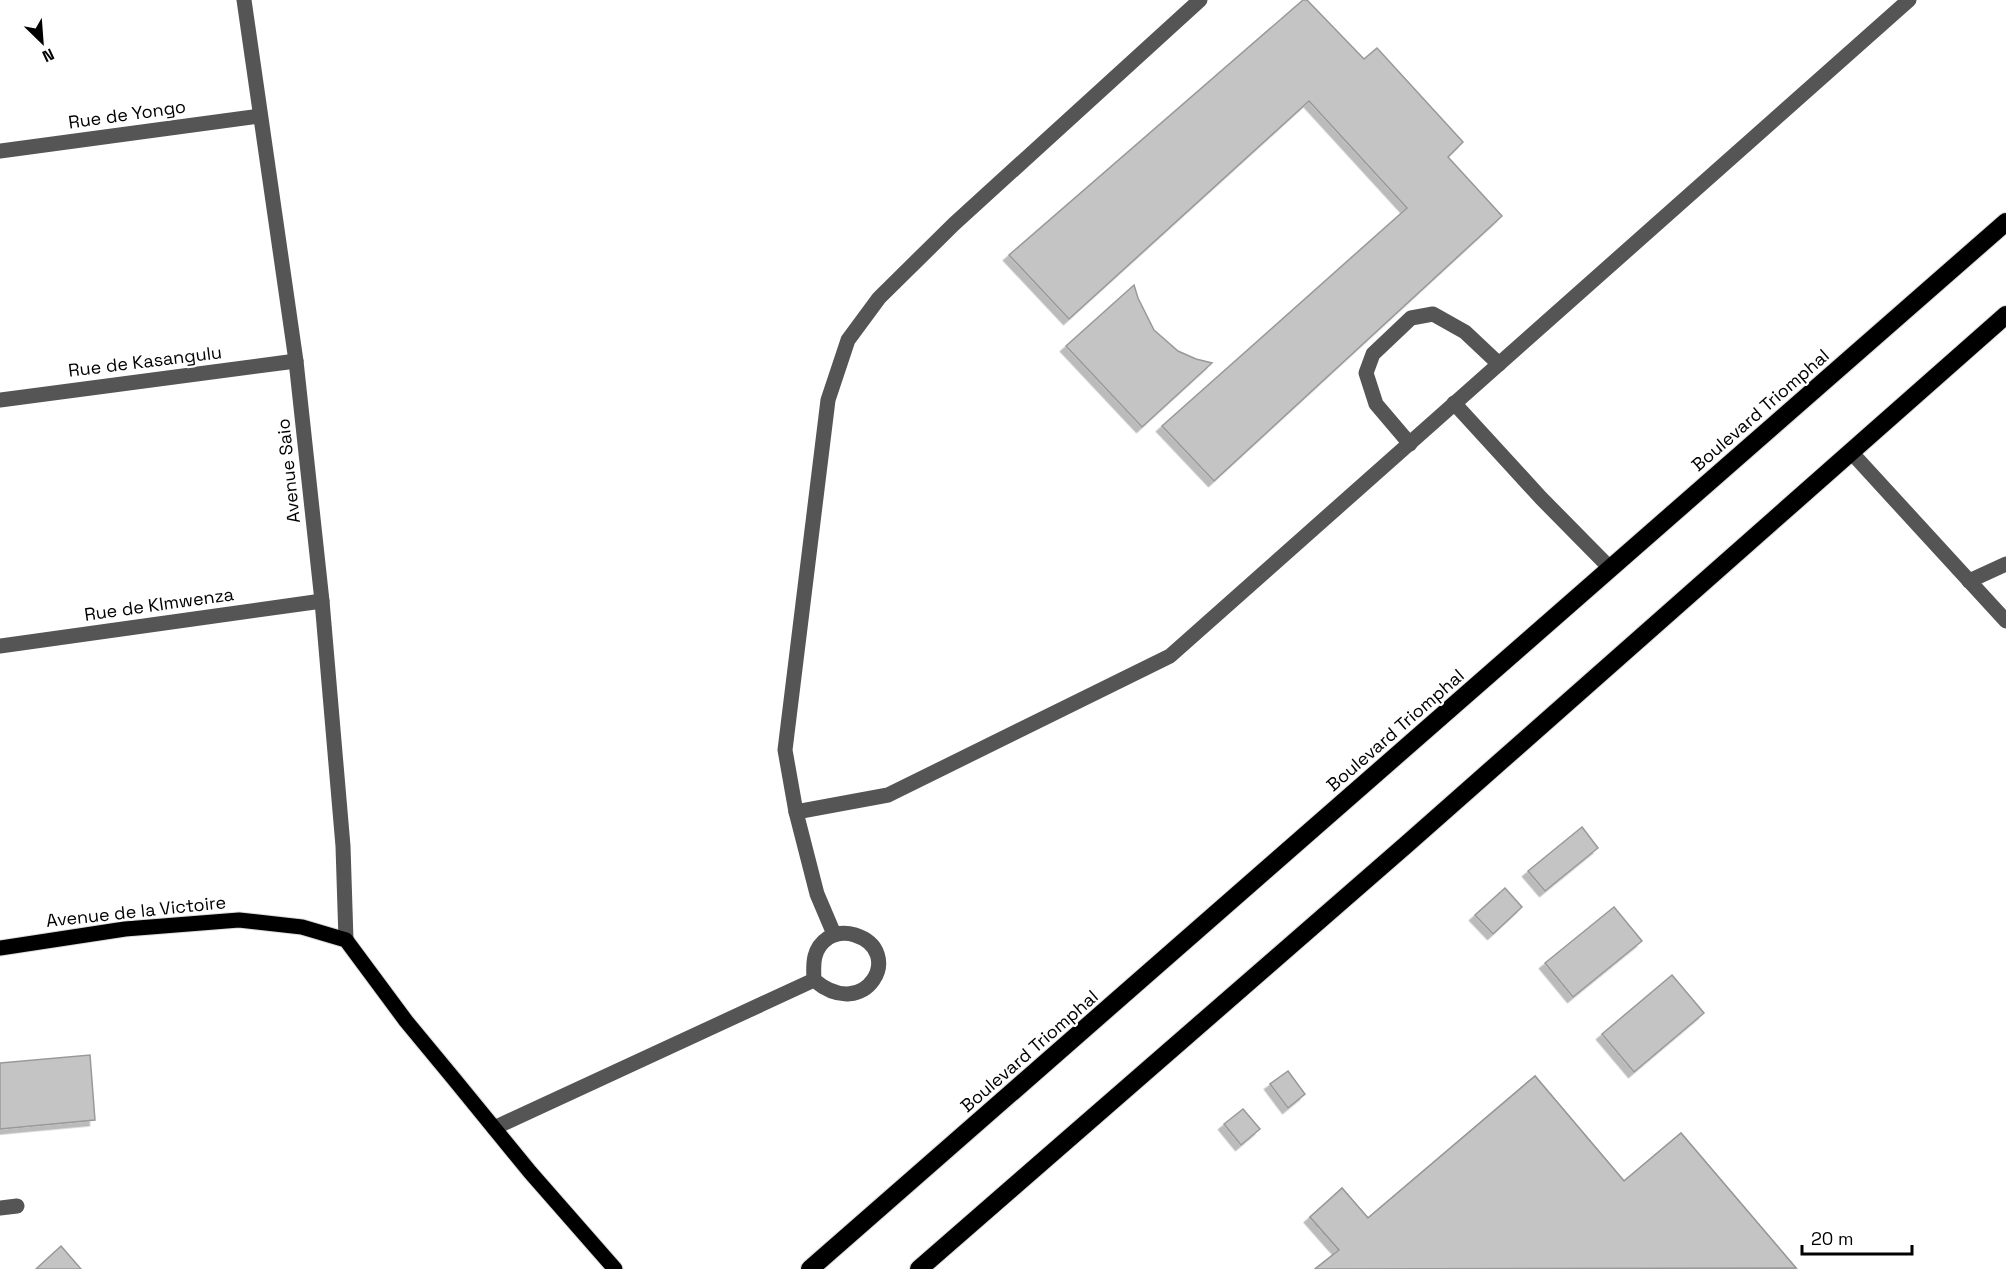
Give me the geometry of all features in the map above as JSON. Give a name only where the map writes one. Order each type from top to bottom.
[{"type":"highway","name":"Boulevard Triomphal","points":[[810,1269],[2006,222]]},
{"type":"highway","points":[[919,1269],[1407,844],[2006,315]]},
{"type":"main road","name":"Avenue de la Victoire","points":[[0,948],[125,929],[239,920],[302,927],[346,940]]},
{"type":"main road","points":[[346,940],[406,1021],[615,1269]]},
{"type":"street","name":"Avenue Saio","points":[[244,0],[296,361],[322,601],[343,846],[346,940]]},
{"type":"street","points":[[828,938],[796,812],[785,750],[828,400],[848,340],[879,298],[954,224],[1200,0]]},
{"type":"street","points":[[796,812],[888,795],[1170,656],[1909,0]]},
{"type":"street","name":"Rue de Yongo","points":[[0,151],[260,116]]},
{"type":"street","points":[[1410,444],[1376,404],[1366,373],[1373,354],[1411,318],[1433,314],[1465,332],[1499,364]]},
{"type":"street","name":"Rue de Kasangulu","points":[[0,400],[296,361]]},
{"type":"street","points":[[1454,404],[1611,569]]},
{"type":"street","points":[[1851,452],[2006,621]]},
{"type":"street","points":[[1969,581],[2006,564]]},
{"type":"street","name":"Rue de KImwenza","points":[[0,646],[322,601]]},
{"type":"street","points":[[848,933],[863,938],[874,950],[879,968],[874,982],[859,991],[841,994],[825,989],[814,980],[813,961],[828,938],[848,933]]},
{"type":"street","points":[[494,1128],[814,980]]},
{"type":"street","points":[[0,1208],[17,1206]]},
{"type":"building","points":[[1303,0],[1307,0],[1364,59],[1377,48],[1463,142],[1448,157],[1502,216],[1214,481],[1162,426],[1407,208],[1309,101],[1069,319],[1009,255]]},
{"type":"building","points":[[1134,285],[1154,330],[1178,351],[1212,363],[1142,427],[1066,346]]},
{"type":"building","points":[[1582,827],[1598,848],[1545,891],[1528,871]]},
{"type":"building","points":[[1505,888],[1522,907],[1493,934],[1475,915]]},
{"type":"building","points":[[1614,907],[1642,941],[1573,997],[1545,963]]},
{"type":"building","points":[[1672,975],[1704,1013],[1634,1072],[1602,1034]]},
{"type":"building","points":[[90,1055],[95,1120],[0,1129],[0,1063]]},
{"type":"building","points":[[1288,1071],[1305,1094],[1288,1108],[1270,1084]]},
{"type":"building","points":[[1535,1076],[1624,1181],[1681,1133],[1796,1268],[1532,1269],[1604,1209],[1532,1117],[1387,1240],[1413,1269],[1355,1269],[1354,1267],[1352,1269],[1315,1269],[1339,1250],[1310,1217],[1342,1188],[1368,1218]]},
{"type":"building","points":[[1535,1076],[1624,1181],[1681,1133],[1796,1268],[1315,1269],[1339,1250],[1310,1217],[1342,1188],[1368,1218]]},
{"type":"building","points":[[1243,1109],[1260,1129],[1241,1145],[1224,1124]]},
{"type":"building","points":[[61,1246],[81,1269],[36,1269]]}]
